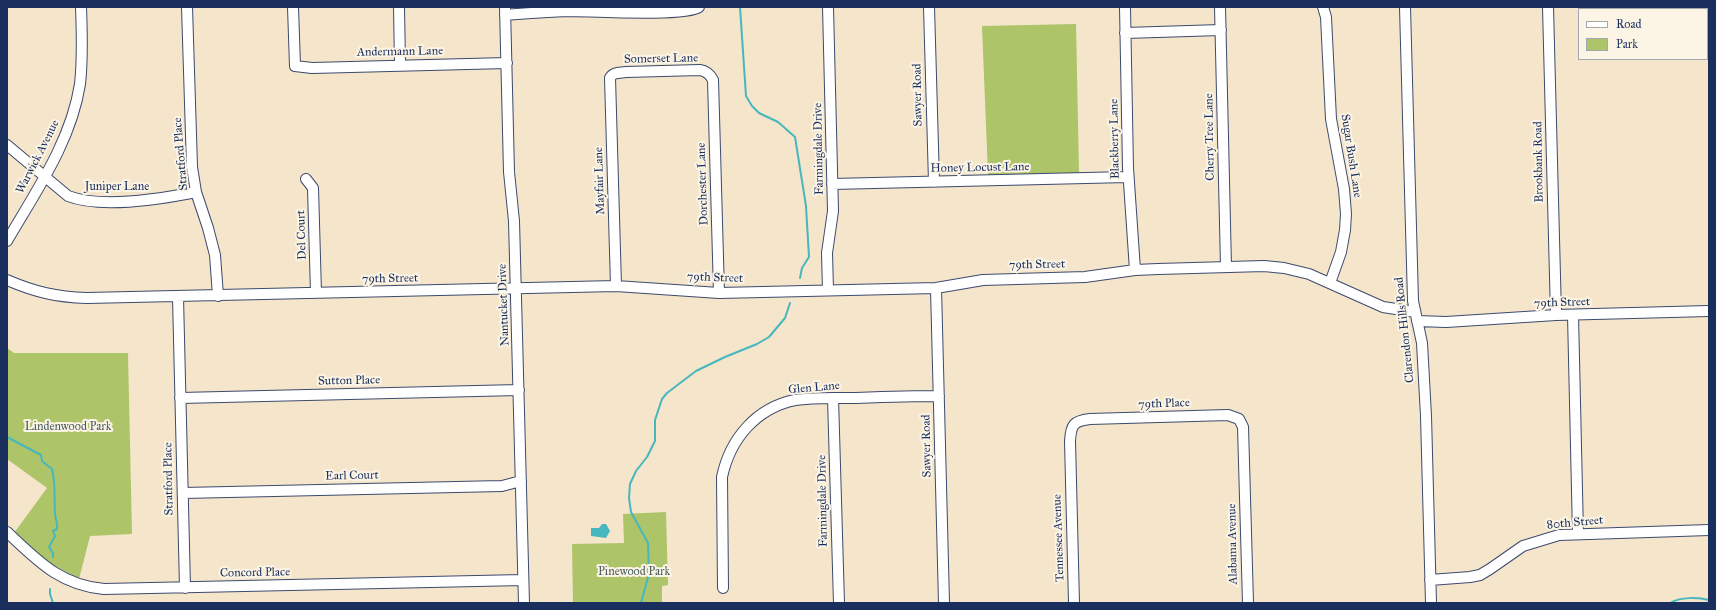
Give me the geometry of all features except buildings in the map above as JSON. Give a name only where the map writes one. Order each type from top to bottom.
[{"type":"street","name":"Warwick Avenue","points":[[7,241],[45,177],[66,134],[78,95],[82,57],[81,7]]},
{"type":"street","name":"Stratford Place","points":[[187,7],[191,153],[196,192],[214,249],[218,296]]},
{"type":"street","name":"Andermann Lane","points":[[293,7],[295,66],[312,68],[507,63]]},
{"type":"street","points":[[399,7],[400,65]]},
{"type":"street","points":[[505,11],[676,12],[696,9],[699,7]]},
{"type":"street","name":"Farmingdale Drive","points":[[828,7],[833,218],[827,253],[828,290]]},
{"type":"street","name":"Sawyer Road","points":[[929,7],[934,182]]},
{"type":"street","name":"Blackberry Lane","points":[[1125,7],[1128,177],[1135,270]]},
{"type":"street","name":"Cherry Tree Lane","points":[[1220,7],[1226,267]]},
{"type":"street","name":"Sugar Bush Lane","points":[[1323,7],[1326,23],[1331,119],[1344,189],[1346,214],[1341,252],[1330,283]]},
{"type":"street","name":"Clarendon Hills Road","points":[[1405,7],[1413,301],[1422,343],[1426,416],[1431,603]]},
{"type":"street","name":"Brookbank Road","points":[[1548,7],[1556,315]]},
{"type":"street","name":"Nantucket Drive","points":[[505,11],[509,172],[514,221],[524,603]]},
{"type":"street","points":[[1125,33],[1220,30]]},
{"type":"street","name":"Somerset Lane","points":[[612,75],[626,72],[700,70],[705,71],[710,75]]},
{"type":"street","name":"Mayfair Lane","points":[[612,75],[610,82],[616,286]]},
{"type":"street","name":"Dorchester Lane","points":[[710,75],[713,80],[719,293]]},
{"type":"street","name":"Juniper Lane","points":[[7,145],[68,196],[84,201],[150,200],[196,192]]},
{"type":"street","name":"Honey Locust Lane","points":[[832,184],[1128,177]]},
{"type":"street","name":"Del Court","points":[[306,179],[313,188],[316,293]]},
{"type":"street","name":"79th Street","points":[[7,280],[38,292],[65,297],[178,297],[616,286],[719,293],[936,288],[983,280],[1085,277],[1135,270],[1264,266],[1284,268],[1308,274],[1383,307],[1446,322],[1556,315],[1709,311]]},
{"type":"street","name":"Sawyer Road","points":[[936,288],[944,603]]},
{"type":"street","name":"Stratford Place","points":[[178,297],[185,588]]},
{"type":"street","points":[[1573,315],[1578,534]]},
{"type":"street","name":"Sutton Place","points":[[180,398],[519,390]]},
{"type":"street","name":"Glen Lane","points":[[723,588],[722,477],[726,460],[732,446],[750,423],[770,409],[795,400],[939,396]]},
{"type":"street","name":"Farmingdale Drive","points":[[833,398],[839,603]]},
{"type":"street","name":"79th Place","points":[[1070,473],[1071,430],[1074,424],[1081,420],[1228,415],[1239,419],[1243,427],[1245,484]]},
{"type":"street","name":"Tennessee Avenue","points":[[1070,473],[1074,603]]},
{"type":"street","name":"Earl Court","points":[[182,493],[502,486],[521,481]]},
{"type":"street","name":"Alabama Avenue","points":[[1245,484],[1248,603]]},
{"type":"street","name":"80th Street","points":[[1430,580],[1480,575],[1523,546],[1550,537],[1578,534],[1709,530]]},
{"type":"street","name":"Concord Place","points":[[7,532],[46,568],[62,578],[79,585],[104,590],[523,580]]},
{"type":"green space","points":[[1076,24],[1079,173],[988,175],[982,26]]},
{"type":"green space","name":"Lindenwood Park","points":[[7,348],[14,353],[128,353],[132,534],[90,536],[79,579],[46,561],[14,533],[47,488],[7,459]]},
{"type":"green space","name":"Pinewood Park","points":[[666,512],[668,585],[662,586],[662,603],[573,603],[572,544],[624,543],[623,514]]},
{"type":"water","points":[[602,524],[606,524],[610,531],[606,538],[591,536],[591,528],[599,528]]},
{"type":"waterway","points":[[740,7],[746,96],[752,106],[759,113],[778,122],[795,137],[806,206],[809,257],[802,268],[800,278]]},
{"type":"waterway","points":[[641,603],[649,574],[648,543],[631,512],[629,498],[630,484],[636,471],[647,457],[655,441],[655,420],[662,399],[667,393],[696,371],[757,344],[769,337],[785,318],[790,303]]},
{"type":"waterway","points":[[7,437],[41,455],[42,461],[52,469],[55,515],[57,523],[57,529],[53,531],[55,536],[49,547],[53,553],[53,557]]},
{"type":"waterway","points":[[50,589],[53,603]]},
{"type":"waterway","points":[[1670,603],[1689,598],[1709,600]]}]
